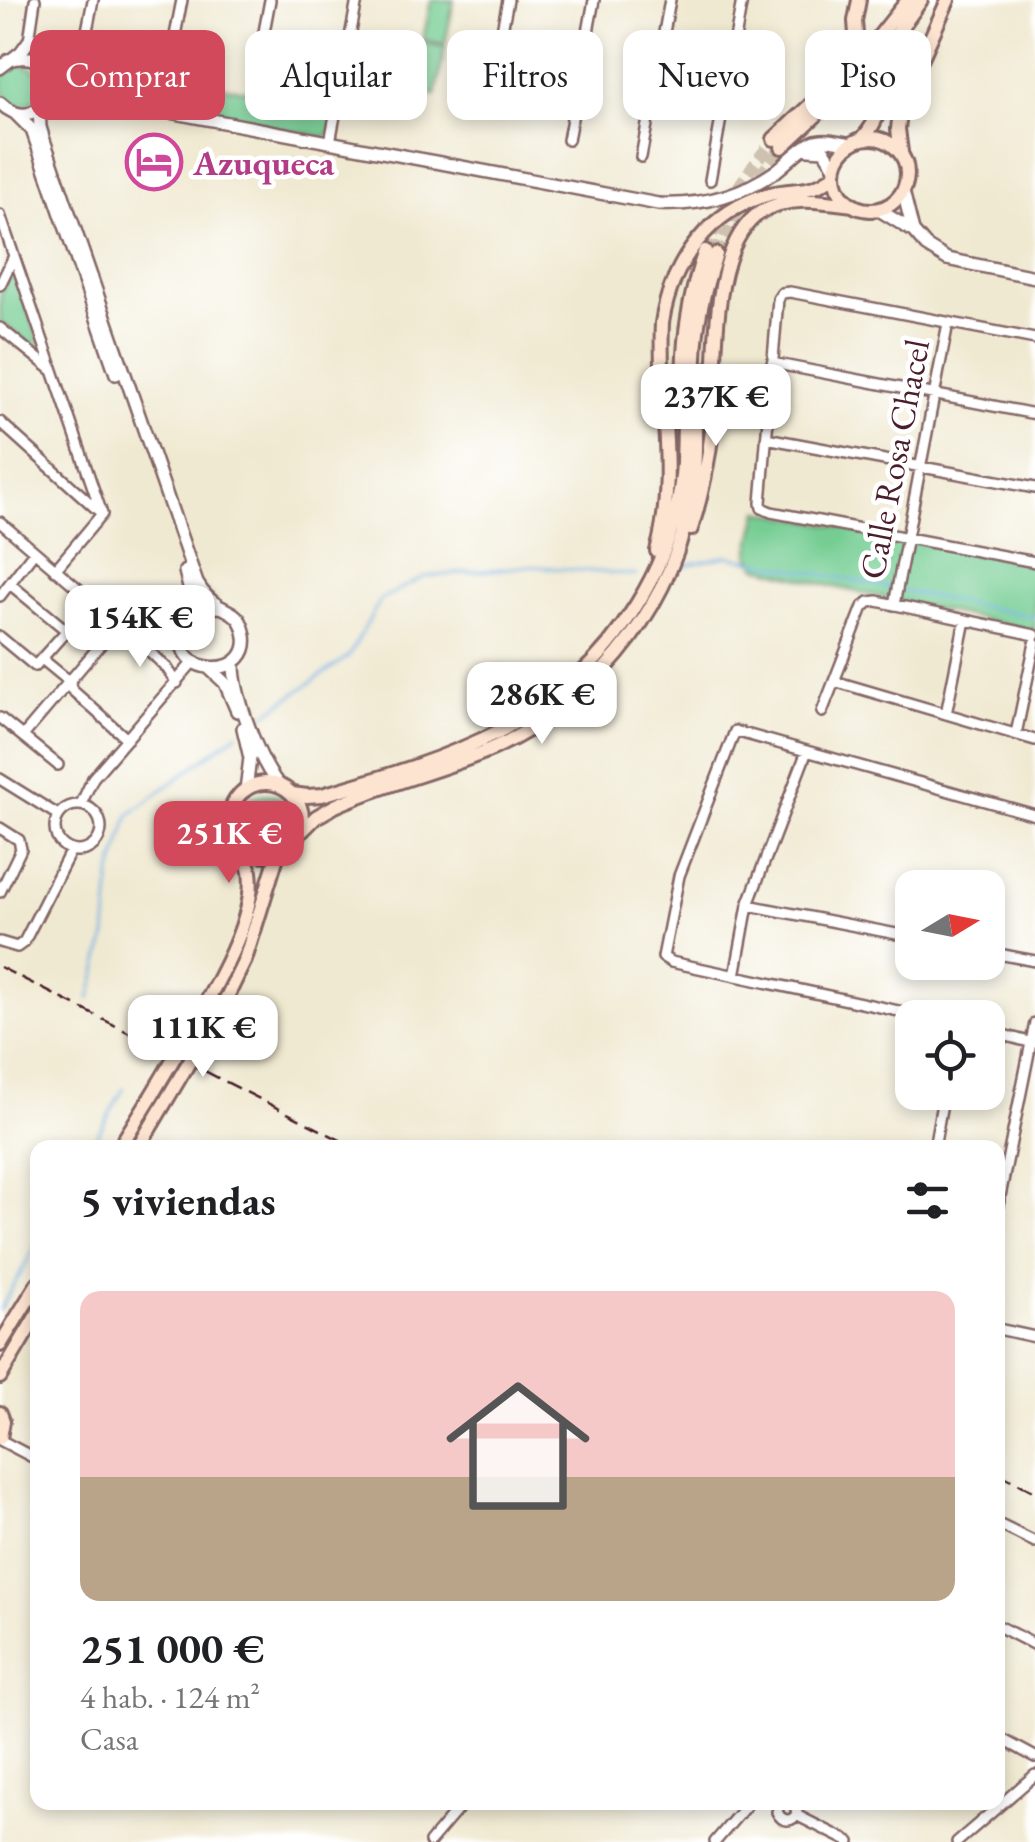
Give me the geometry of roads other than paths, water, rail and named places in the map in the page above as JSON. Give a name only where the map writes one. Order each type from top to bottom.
[{"type":"main road","points":[[852,206],[842,196],[835,172],[838,159],[872,129],[878,113],[877,98],[857,48],[855,21],[859,0]]},
{"type":"main road","points":[[908,0],[866,53],[778,143],[873,63],[921,0]]},
{"type":"main road","points":[[236,838],[254,853],[278,853],[290,846],[316,816],[335,806],[480,754],[538,725],[598,678],[621,652],[665,594],[681,560],[703,486],[713,418],[717,319],[734,243],[752,220],[774,206],[810,201],[878,210],[896,200],[903,192],[906,169],[898,129],[902,104],[948,0]]},
{"type":"main road","points":[[857,142],[883,140],[902,157]]},
{"type":"main road","points":[[645,592],[666,503],[661,338],[674,276],[693,246],[729,212],[764,196],[815,188],[835,172]]},
{"type":"main road","points":[[143,1140],[164,1106],[200,1029],[245,912],[250,873],[230,817],[232,806],[246,790],[264,783],[316,796],[468,747],[520,722],[552,700],[597,659],[621,630],[663,556],[680,495],[687,322],[692,292],[710,252],[697,332],[694,472],[687,512],[667,575],[644,619]]},
{"type":"main road","points":[[286,789],[302,813],[298,835]]},
{"type":"main road","points":[[125,1140],[150,1098],[227,998],[245,960],[278,853]]},
{"type":"main road","points":[[0,1344],[30,1296]]},
{"type":"main road","points":[[0,1377],[30,1326]]},
{"type":"main road","points":[[0,1413],[0,1439]]},
{"type":"street","points":[[30,43],[34,0]]},
{"type":"street","points":[[87,30],[93,0]]},
{"type":"street","points":[[176,30],[182,0]]},
{"type":"street","points":[[264,30],[270,0]]},
{"type":"street","points":[[330,142],[357,0]]},
{"type":"street","points":[[502,30],[508,0]]},
{"type":"street","points":[[568,140],[594,0]]},
{"type":"street","points":[[641,157],[670,0]]},
{"type":"street","points":[[710,180],[742,0]]},
{"type":"street","points":[[3,62],[21,52],[29,40]]},
{"type":"street","points":[[3,62],[18,57],[30,60]]},
{"type":"street","points":[[0,103],[30,126],[188,580],[192,596],[191,616],[182,638],[186,653],[220,677],[229,690],[246,740],[250,768],[246,790]]},
{"type":"street","points":[[15,113],[30,112]]},
{"type":"street","points":[[41,120],[44,140],[197,583],[220,607]]},
{"type":"street","points":[[213,120],[658,204],[697,203],[735,193],[820,140],[857,142]]},
{"type":"street","points":[[804,150],[824,150],[835,172]]},
{"type":"street","points":[[903,192],[912,231]]},
{"type":"street","points":[[878,210],[948,259],[1035,277]]},
{"type":"street","points":[[0,215],[102,514]]},
{"type":"street","points":[[0,285],[14,256]]},
{"type":"street","points":[[1035,339],[782,293],[778,299],[772,363],[762,508],[1035,562]]},
{"type":"street","name":"Calle Rosa Chacel","points":[[894,605],[948,323]]},
{"type":"street","points":[[0,328],[54,372]]},
{"type":"street","points":[[772,363],[1035,414]]},
{"type":"street","points":[[0,422],[102,514]]},
{"type":"street","points":[[766,438],[1035,488]]},
{"type":"street","points":[[56,570],[102,514]]},
{"type":"street","points":[[0,522],[134,636],[177,682]]},
{"type":"street","points":[[0,541],[10,530]]},
{"type":"street","points":[[0,596],[34,552]]},
{"type":"street","points":[[10,584],[66,630]]},
{"type":"street","points":[[0,637],[35,666],[93,602]]},
{"type":"street","points":[[822,712],[864,607],[870,602],[1035,635]]},
{"type":"street","points":[[191,616],[208,607],[220,607],[229,610],[242,626],[244,646],[234,662],[210,669]]},
{"type":"street","points":[[946,714],[965,620]]},
{"type":"street","points":[[23,736],[118,624]]},
{"type":"street","points":[[134,636],[153,642],[182,638]]},
{"type":"street","points":[[1016,734],[1035,644]]},
{"type":"street","points":[[42,659],[127,739]]},
{"type":"street","points":[[81,804],[93,778],[194,662]]},
{"type":"street","points":[[234,662],[237,686],[259,752],[268,771],[286,789]]},
{"type":"street","points":[[834,681],[1035,740]]},
{"type":"street","points":[[0,718],[58,765]]},
{"type":"street","points":[[895,1010],[663,957],[679,876],[735,731],[1035,815]]},
{"type":"street","points":[[735,976],[748,904],[807,751]]},
{"type":"street","points":[[0,779],[58,814]]},
{"type":"street","points":[[81,804],[95,811],[100,833],[92,846],[78,851],[64,846],[54,828],[58,814],[68,806],[81,804]]},
{"type":"street","points":[[0,828],[19,840],[21,849],[0,892]]},
{"type":"street","points":[[0,942],[17,947],[24,942],[71,850]]},
{"type":"street","points":[[748,904],[895,934]]},
{"type":"street","points":[[1005,955],[1035,961]]},
{"type":"street","points":[[1005,1173],[1035,1023]]},
{"type":"street","points":[[1005,1036],[1033,1043]]},
{"type":"street","points":[[935,1140],[941,1110]]},
{"type":"street","points":[[1005,1331],[1035,1337]]},
{"type":"street","points":[[0,1439],[30,1456]]},
{"type":"street","points":[[1005,1527],[1035,1542]]},
{"type":"street","points":[[1005,1630],[1035,1645]]},
{"type":"street","points":[[1005,1742],[1035,1757]]},
{"type":"street","points":[[1005,1801],[1035,1775]]},
{"type":"street","points":[[430,1842],[457,1810]]},
{"type":"street","points":[[715,1842],[742,1810]]},
{"type":"street","points":[[778,1810],[782,1819],[791,1820],[797,1810]]},
{"type":"street","points":[[957,1842],[994,1810]]},
{"type":"street","points":[[796,1815],[850,1842]]},
{"type":"waterway","points":[[686,565],[727,556],[892,588]]},
{"type":"waterway","points":[[253,723],[349,656],[381,599],[424,577],[529,566],[636,575]]},
{"type":"waterway","points":[[903,591],[1035,617]]},
{"type":"waterway","points":[[90,999],[106,936],[111,876],[129,815],[238,733]]},
{"type":"waterway","points":[[95,1140],[124,1088]]},
{"type":"waterway","points":[[0,1310],[30,1256]]},
{"type":"tunnel","points":[[705,251],[735,192],[774,139]]},
{"type":"tunnel","points":[[716,254],[745,198],[782,147]]},
{"type":"railway","points":[[0,967],[340,1140]]},
{"type":"railway","points":[[1005,1477],[1035,1492]]},
{"type":"place","name":"Azuqueca","points":[[154,162]]}]
